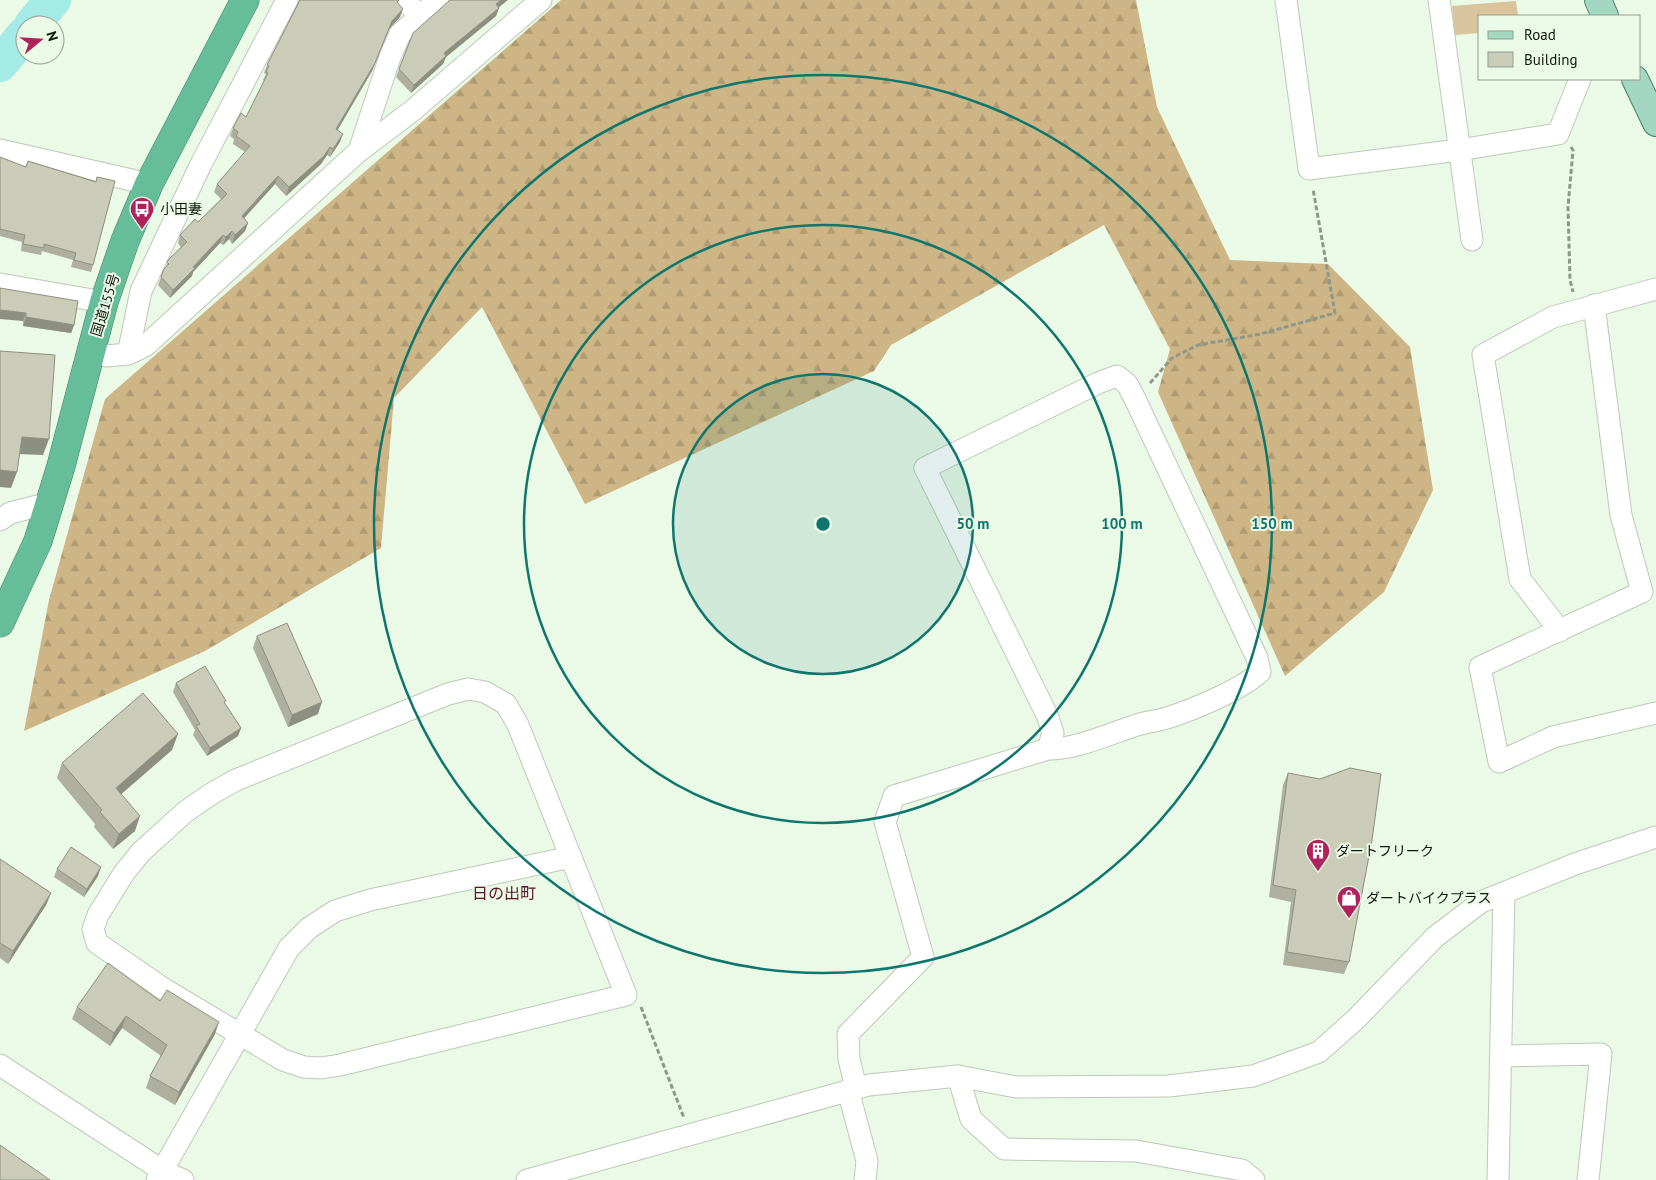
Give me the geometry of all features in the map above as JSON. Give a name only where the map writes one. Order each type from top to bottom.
[{"type":"highway","name":"国道155号","points":[[0,624],[38,541],[104,302],[125,241],[149,184],[246,0]]},
{"type":"main road","points":[[1598,0],[1605,15]]},
{"type":"main road","points":[[1635,80],[1656,124]]},
{"type":"street","points":[[128,354],[141,292],[201,164],[287,0]]},
{"type":"street","points":[[406,0],[420,17]]},
{"type":"street","points":[[359,151],[393,49],[400,34],[438,0]]},
{"type":"street","points":[[92,347],[106,356],[128,354],[144,346],[359,151],[412,111],[541,0]]},
{"type":"street","points":[[1286,0],[1309,169],[1459,150],[1558,134],[1580,80]]},
{"type":"street","points":[[1439,0],[1472,240]]},
{"type":"street","points":[[0,150],[149,184]]},
{"type":"street","points":[[0,284],[104,302]]},
{"type":"street","points":[[1560,631],[1520,578],[1483,354],[1553,317],[1656,289]]},
{"type":"street","points":[[1586,307],[1621,514],[1642,592],[1480,666],[1498,762],[1553,737],[1656,713]]},
{"type":"street","points":[[865,1180],[867,1161],[852,1089],[848,1034],[923,957],[885,822],[894,796],[1048,749],[1064,749],[1145,722],[1164,719],[1187,711],[1250,682],[1260,672],[1257,658],[1135,399],[1127,384],[1117,376],[1098,383],[925,468],[1047,715],[1053,733],[1048,749]]},
{"type":"street","points":[[0,520],[10,512],[50,503]]},
{"type":"street","points":[[468,689],[484,692],[506,704],[518,725],[626,995],[321,1068],[304,1067],[283,1060],[164,989],[97,943],[93,929],[98,915],[141,852],[185,812],[211,794],[236,780],[448,694],[468,689]]},
{"type":"street","points":[[526,1180],[869,1085],[958,1076],[1016,1086],[1168,1086],[1253,1076],[1319,1052],[1356,1019],[1435,937],[1481,902],[1575,864],[1656,837]]},
{"type":"street","points":[[160,1175],[289,948],[309,928],[335,911],[370,900],[570,857]]},
{"type":"street","points":[[1498,1180],[1504,893]]},
{"type":"street","points":[[1503,1056],[1601,1054],[1588,1180]]},
{"type":"street","points":[[0,1065],[160,1175],[183,1180]]},
{"type":"street","points":[[958,1076],[972,1119],[1004,1150],[1136,1152],[1242,1170],[1254,1180]]},
{"type":"path","points":[[1558,134],[1573,150],[1568,207],[1570,280],[1586,307]]},
{"type":"path","points":[[1135,399],[1172,358],[1198,345],[1261,334],[1335,313],[1309,169]]},
{"type":"path","points":[[626,995],[638,1000],[682,1112],[688,1135]]},
{"type":"green space","points":[[561,0],[1136,0],[1157,107],[1230,260],[1328,264],[1410,347],[1433,490],[1384,592],[1285,676],[1158,392],[1170,349],[1104,225],[891,345],[874,371],[585,504],[482,307],[394,398],[381,548],[205,651],[24,731],[49,600],[105,399]]},
{"type":"shaded area","points":[[1516,1],[1518,15],[1478,15],[1478,33],[1455,35],[1452,6]]},
{"type":"building","points":[[300,0],[399,0],[397,2],[403,9],[392,21],[375,63],[336,129],[343,134],[333,149],[330,147],[324,156],[289,187],[278,176],[242,216],[248,223],[235,235],[232,231],[226,237],[223,235],[173,290],[161,277],[164,269],[169,264],[167,262],[187,242],[180,235],[195,219],[198,222],[227,194],[217,184],[250,146],[236,136],[238,132],[233,128],[241,113],[246,117],[268,73],[266,72],[269,66],[267,65]]},
{"type":"building","points":[[450,0],[501,0],[496,4],[499,8],[444,53],[446,56],[414,85],[399,69],[413,33]]},
{"type":"building","points":[[0,157],[26,167],[28,161],[96,182],[97,177],[115,181],[93,265],[74,260],[76,253],[44,244],[44,248],[23,244],[25,235],[0,229]]},
{"type":"building","points":[[0,288],[78,301],[74,325],[26,317],[26,313],[0,310]]},
{"type":"building","points":[[0,351],[55,355],[49,439],[22,437],[17,472],[0,470]]},
{"type":"building","points":[[287,623],[322,702],[292,715],[257,636]]},
{"type":"building","points":[[205,666],[226,701],[224,702],[241,728],[210,748],[196,726],[200,724],[176,683]]},
{"type":"building","points":[[143,693],[178,734],[116,788],[140,816],[119,834],[100,812],[102,810],[62,763]]},
{"type":"building","name":"ダートフリーク","points":[[1350,768],[1381,774],[1372,840],[1349,962],[1287,952],[1296,890],[1273,885],[1288,773],[1320,779]]},
{"type":"building","points":[[71,847],[101,867],[87,889],[57,869]]},
{"type":"building","points":[[0,859],[51,893],[13,951],[0,943]]},
{"type":"building","points":[[108,963],[160,1001],[167,990],[219,1022],[179,1092],[150,1076],[167,1045],[126,1016],[114,1033],[77,1007]]},
{"type":"building","points":[[0,1145],[50,1180],[0,1180]]},
{"type":"waterway","points":[[40,15],[53,0]]},
{"type":"waterway","points":[[0,64],[15,46]]},
{"type":"place","name":"小田妻","points":[[142,230]]},
{"type":"place","name":"ダートフリーク","points":[[1318,872]]},
{"type":"place","name":"ダートバイクプラス","points":[[1349,919]]},
{"type":"district","name":"日の出町","points":[[504,893]]}]
